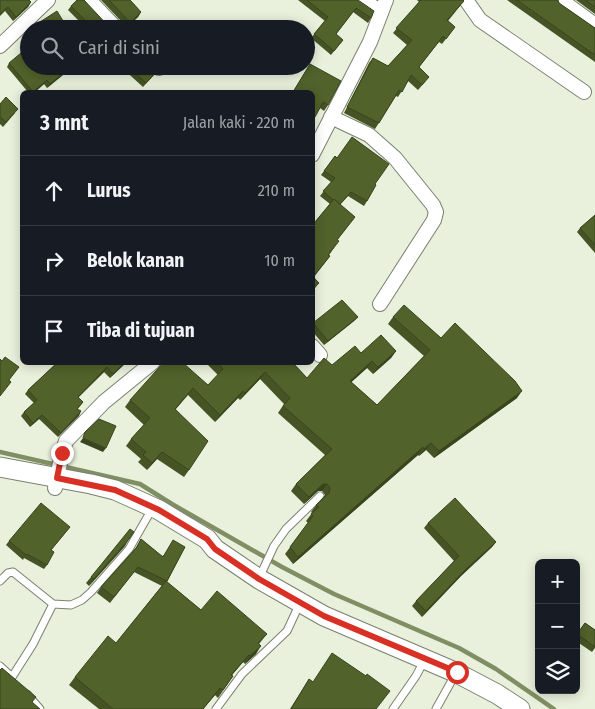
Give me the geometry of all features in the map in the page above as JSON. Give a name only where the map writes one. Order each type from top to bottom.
[{"type":"main road","points":[[0,467],[57,480],[151,512],[203,546],[215,549],[261,574],[300,603],[324,616],[457,672],[520,709]]},
{"type":"main road","points":[[0,477],[57,480]]},
{"type":"street","points":[[27,20],[48,0]]},
{"type":"street","points":[[89,0],[108,20]]},
{"type":"street","points":[[315,149],[370,42],[383,6],[363,0]]},
{"type":"street","points":[[466,0],[480,20],[584,92]]},
{"type":"street","points":[[560,0],[595,25]]},
{"type":"street","points":[[0,46],[20,27]]},
{"type":"street","points":[[331,118],[369,135],[395,158],[433,205],[436,212],[434,220],[380,304]]},
{"type":"street","points":[[57,480],[66,441],[104,402],[149,365]]},
{"type":"lane","points":[[261,574],[274,546],[286,529],[320,496]]},
{"type":"lane","points":[[0,581],[8,573],[13,572],[53,604],[71,605],[82,600],[92,592],[129,549],[151,512]]},
{"type":"lane","points":[[216,709],[242,674],[287,630],[300,603]]},
{"type":"lane","points":[[12,677],[33,644],[53,604]]},
{"type":"lane","points":[[393,709],[416,676],[425,658]]},
{"type":"lane","points":[[0,666],[18,683]]},
{"type":"lane","points":[[436,709],[457,672]]},
{"type":"lane","points":[[24,690],[40,709]]},
{"type":"building","points":[[0,0],[29,0],[31,2],[16,17],[8,7],[0,14]]},
{"type":"building","points":[[77,0],[84,0],[103,20],[85,20],[71,6]]},
{"type":"building","points":[[109,0],[130,0],[141,12],[133,20],[127,20]]},
{"type":"building","points":[[307,0],[358,0],[374,11],[371,18],[356,8],[336,34],[343,40],[334,51],[315,35],[328,17]]},
{"type":"building","points":[[421,0],[464,1],[447,20],[455,27],[446,39],[443,36],[419,67],[429,77],[422,85],[411,75],[402,92],[399,90],[379,123],[347,107],[373,58],[388,66],[412,40],[396,28]]},
{"type":"building","points":[[517,0],[558,0],[559,3],[595,28],[595,55]]},
{"type":"building","points":[[585,0],[595,0],[595,7]]},
{"type":"building","points":[[57,11],[62,20],[43,20]]},
{"type":"building","points":[[20,54],[20,75],[61,75],[50,84],[47,80],[35,90],[31,90],[9,63]]},
{"type":"building","points":[[315,67],[341,81],[328,105],[323,102],[315,117],[315,90],[294,90],[303,75],[315,75]]},
{"type":"building","points":[[137,75],[153,75],[146,83]]},
{"type":"building","points":[[6,97],[18,109],[6,122],[0,117],[0,104]]},
{"type":"building","points":[[352,137],[389,164],[375,184],[367,201],[351,192],[340,204],[323,191],[335,178],[324,171],[335,156],[337,158]]},
{"type":"building","points":[[334,199],[355,217],[337,240],[339,241],[328,255],[330,256],[315,275],[315,222]]},
{"type":"building","points":[[595,215],[595,245],[580,228]]},
{"type":"building","points":[[315,279],[319,283],[315,287]]},
{"type":"building","points":[[342,300],[358,317],[328,341],[315,325],[315,321]]},
{"type":"building","points":[[404,305],[441,338],[455,323],[515,381],[522,391],[439,451],[431,443],[424,449],[423,447],[298,557],[290,547],[313,516],[311,514],[319,507],[316,505],[329,493],[330,488],[327,484],[323,484],[309,497],[296,484],[332,449],[283,406],[290,398],[265,372],[220,415],[193,388],[175,409],[208,441],[189,470],[162,452],[152,463],[143,455],[146,452],[131,439],[150,418],[130,400],[161,365],[185,365],[208,385],[223,369],[220,365],[295,365],[307,378],[324,358],[332,365],[355,346],[361,353],[381,335],[396,351],[378,367],[372,361],[350,381],[377,405],[430,350],[393,317]]},
{"type":"building","points":[[5,357],[19,367],[9,380],[11,382],[0,396],[0,359],[2,361]]},
{"type":"building","points":[[55,365],[122,365],[113,374],[107,367],[78,397],[83,402],[77,409],[81,411],[61,433],[42,415],[33,423],[24,412],[37,400],[28,390]]},
{"type":"building","points":[[99,419],[116,426],[106,448],[83,438],[85,432]]},
{"type":"building","points":[[455,498],[496,542],[465,570],[426,611],[416,601],[459,556],[428,523]]},
{"type":"building","points":[[41,503],[70,527],[51,550],[54,552],[47,565],[26,555],[9,541]]},
{"type":"building","points":[[130,529],[134,532],[129,539],[94,579],[91,577]]},
{"type":"building","points":[[141,539],[163,557],[173,540],[185,547],[167,581],[138,567],[114,597],[101,587],[137,547]]},
{"type":"building","points":[[166,581],[201,610],[217,591],[267,634],[258,643],[261,646],[249,655],[231,675],[233,676],[223,690],[220,688],[203,709],[113,709],[75,677],[108,636],[116,643]]},
{"type":"building","points":[[585,623],[595,630],[595,647],[580,636],[580,630]]},
{"type":"building","points":[[332,653],[366,676],[367,674],[390,691],[376,709],[291,709],[309,679],[313,682]]},
{"type":"building","points":[[2,668],[36,697],[32,702],[40,709],[0,709],[0,670]]},
{"type":"waterway","points":[[0,452],[140,484],[282,567],[334,594],[459,648],[496,669],[554,709]]},
{"type":"route","points":[[62,453],[57,478],[115,490],[159,510],[207,539],[215,549],[259,579],[324,616],[457,672]]}]
